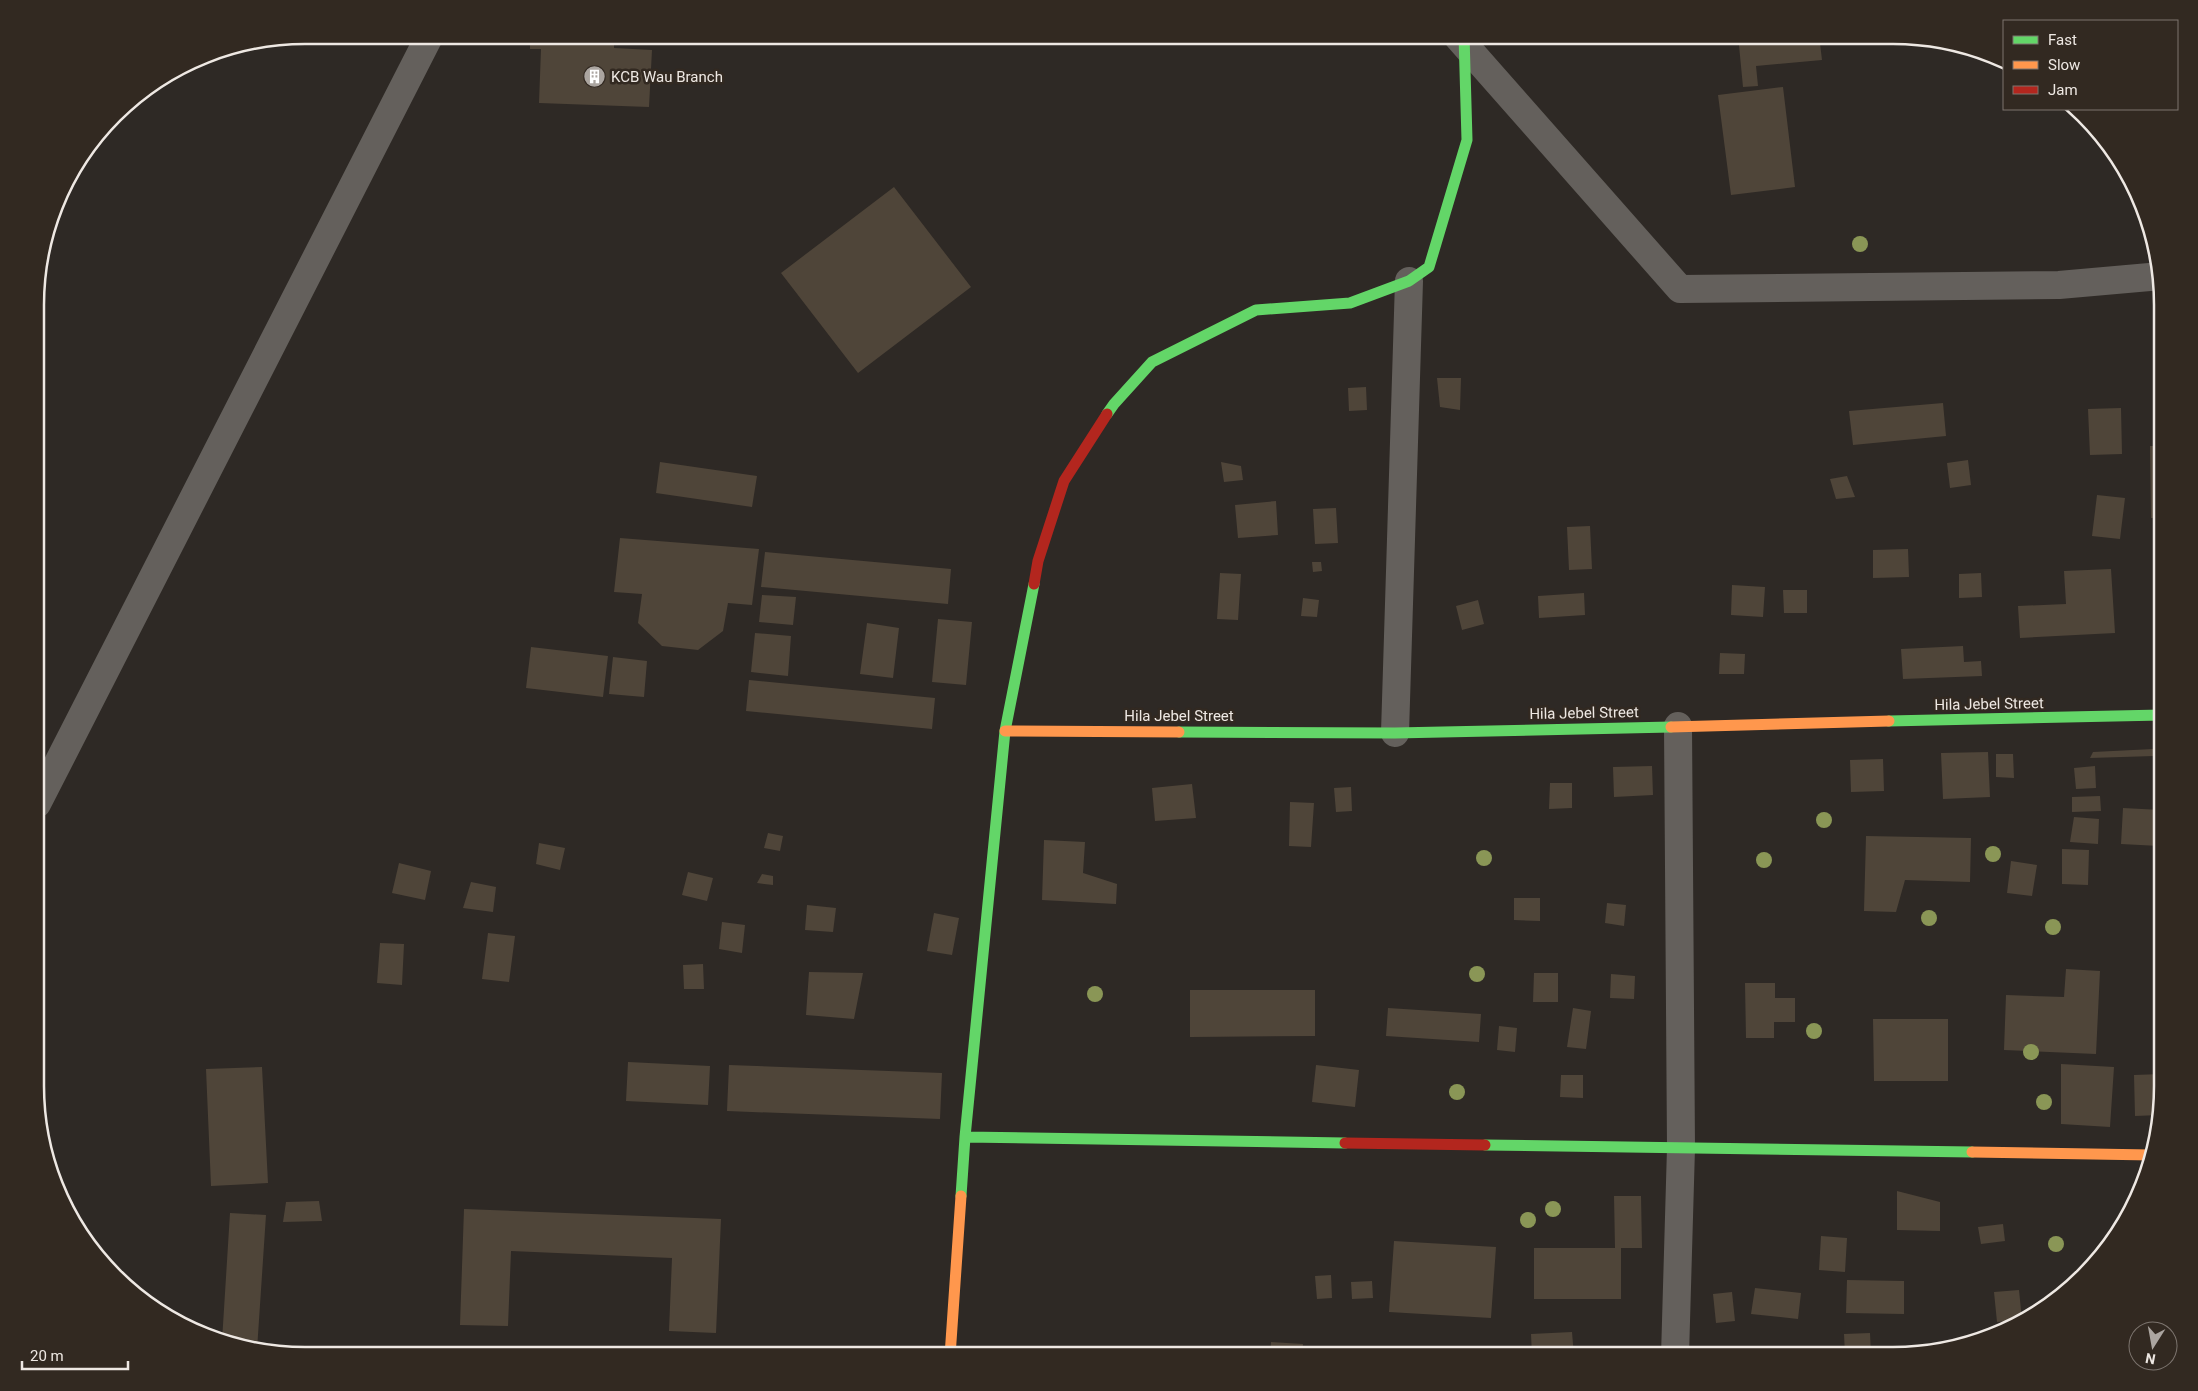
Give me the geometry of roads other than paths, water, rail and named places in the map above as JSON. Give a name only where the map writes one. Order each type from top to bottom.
[{"type":"street","points":[[44,790],[425,44]]},
{"type":"street","points":[[951,1347],[965,1136],[1006,730],[1038,561],[1064,481],[1114,404],[1152,362],[1256,310],[1350,303],[1409,282],[1428,267],[1467,140],[1461,44]]},
{"type":"street","points":[[1466,44],[1680,289],[2059,285],[2153,277]]},
{"type":"street","points":[[1395,733],[1409,282]]},
{"type":"street","name":"Hila Jebel Street","points":[[1006,730],[1395,733],[2154,715]]},
{"type":"street","points":[[1675,1347],[1681,1148],[1678,726]]},
{"type":"street","points":[[965,1136],[2145,1155]]},
{"type":"place","name":"KCB Wau Branch","points":[[595,77]]}]
